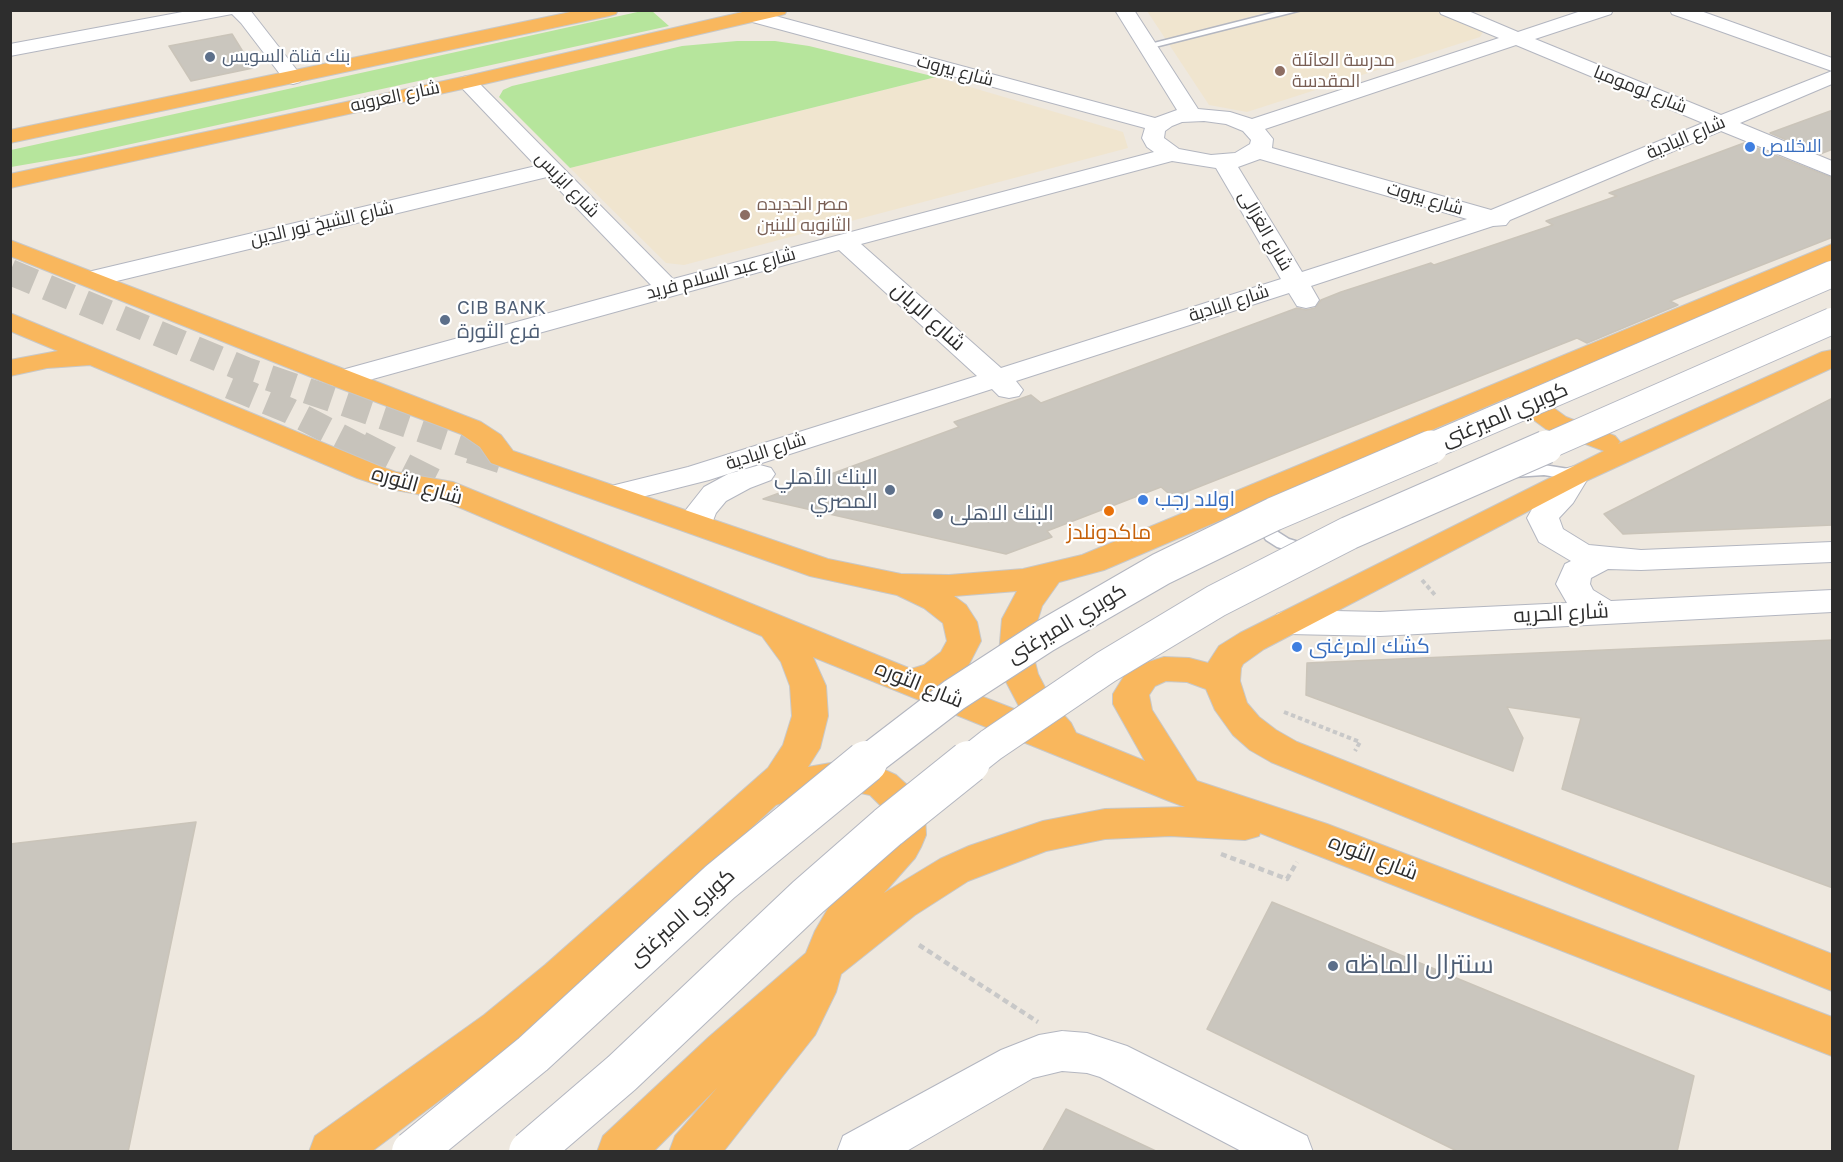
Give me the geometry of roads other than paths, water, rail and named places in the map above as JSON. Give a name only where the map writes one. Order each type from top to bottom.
[{"type":"highway","name":"شارع العروبه","points":[[10,137],[609,10]]},
{"type":"highway","name":"شارع العروبه","points":[[10,181],[467,82],[778,10]]},
{"type":"highway","points":[[10,247],[341,379],[471,428],[491,441],[502,457],[822,567],[901,585],[946,606],[960,622],[964,641],[955,659],[936,674],[910,682]]},
{"type":"highway","points":[[901,585],[974,585],[1047,575],[1092,563],[1833,251]]},
{"type":"highway","name":"شارع الثوره","points":[[12,323],[368,472],[390,480],[442,489],[774,627],[1183,792],[1313,835],[1833,1037]]},
{"type":"highway","points":[[10,368],[47,360],[93,356]]},
{"type":"highway","points":[[1833,358],[1575,475],[1252,641],[1232,655],[1223,667],[1222,681],[1233,710],[1246,726],[1263,740],[1284,752],[1833,974]]},
{"type":"highway","points":[[1514,385],[1530,404],[1556,423],[1591,438],[1631,450]]},
{"type":"highway","points":[[1047,575],[1026,603],[1019,619],[1016,654],[1020,674],[1040,712],[1076,747]]},
{"type":"highway","points":[[332,1152],[408,1099],[500,1029],[768,793],[801,748],[810,716],[808,686],[797,659],[774,627]]},
{"type":"highway","points":[[1183,792],[1135,713],[1131,704],[1131,694],[1142,677],[1164,669],[1189,670],[1222,681]]},
{"type":"highway","points":[[710,1143],[799,1020],[814,992],[834,934],[849,907],[901,847],[906,835],[906,812],[901,802],[883,785],[856,776],[842,775],[804,782],[768,793]]},
{"type":"highway","points":[[621,1152],[725,1051],[824,963],[927,885],[983,857],[1043,836],[1106,824],[1137,822],[1285,826]]},
{"type":"street","points":[[10,50],[226,10]]},
{"type":"street","points":[[238,10],[292,78]]},
{"type":"street","points":[[1124,10],[1191,115]]},
{"type":"street","name":"شارع لومومبا","points":[[1448,10],[1833,169]]},
{"type":"street","points":[[1251,126],[1604,10]]},
{"type":"street","points":[[1679,10],[1833,65]]},
{"type":"street","name":"شارع بيروت","points":[[752,16],[1158,125]]},
{"type":"street","name":"شارع البادية","points":[[1301,291],[1475,246],[1524,227],[1833,77]]},
{"type":"street","name":"شارع ايزيس","points":[[467,82],[668,288]]},
{"type":"street","name":"شارع البادية","points":[[614,495],[698,474],[1004,386],[1301,291],[1732,127],[1833,92]]},
{"type":"street","points":[[1191,115],[1217,116],[1251,126],[1262,139],[1261,147],[1258,151],[1238,160],[1224,162],[1197,160],[1172,154],[1155,142],[1153,133],[1158,125],[1172,118],[1191,115]]},
{"type":"street","name":"شارع بيروت","points":[[1258,151],[1524,227]]},
{"type":"street","name":"شارع عبد السلام فريد","points":[[341,379],[668,288],[1172,154]]},
{"type":"street","name":"شارع الغزالى","points":[[1224,162],[1301,291]]},
{"type":"street","name":"شارع الشيخ نور الدين","points":[[92,279],[552,169]]},
{"type":"street","name":"شارع الريان","points":[[843,241],[1004,386]]},
{"type":"street","name":"كوبري الميرغنى","points":[[413,1152],[526,1061],[714,888],[825,793],[954,695],[1045,636],[1161,569],[1274,514],[1833,274]]},
{"type":"street","points":[[530,1152],[622,1073],[801,904],[888,827],[991,745],[1106,667],[1216,601],[1349,533],[1833,321]]},
{"type":"street","name":"شارع البادية","points":[[698,524],[701,511],[710,499],[722,489],[739,481],[1004,386]]},
{"type":"street","points":[[1575,475],[1562,496],[1547,509],[1543,518],[1550,535],[1568,548],[1603,558],[1641,560],[1833,552]]},
{"type":"street","points":[[1602,611],[1580,597],[1573,584],[1577,572],[1603,558]]},
{"type":"street","name":"شارع الحريه","points":[[1289,622],[1358,624],[1833,601]]},
{"type":"street","points":[[860,1152],[1017,1064],[1039,1055],[1062,1051],[1087,1053],[1111,1060],[1290,1152]]},
{"type":"lane","points":[[1147,46],[1298,10]]},
{"type":"lane","points":[[1482,398],[1477,408],[1467,417],[1275,502],[1267,509],[1263,517],[1265,527],[1272,536],[1297,549],[1327,550],[1502,474],[1544,470],[1575,475]]},
{"type":"tunnel","points":[[10,272],[246,370],[476,448]]},
{"type":"tunnel","points":[[230,386],[290,411],[362,448]]},
{"type":"tunnel","points":[[359,447],[442,489]]},
{"type":"tunnel","points":[[471,447],[502,457]]},
{"type":"place","name":"بنك قناة السويس","points":[[210,57]]},
{"type":"place","name":"مدرسة العائلة المقدسة","points":[[1280,71]]},
{"type":"place","name":"الاخلاص","points":[[1750,147]]},
{"type":"place","name":"مصر الجديده الثانويه للبنين","points":[[745,215]]},
{"type":"place","name":"CIB BANK فرع الثورة","points":[[445,320]]},
{"type":"place","name":"البنك الأهلي المصري","points":[[890,490]]},
{"type":"place","name":"اولاد رجب","points":[[1143,500]]},
{"type":"place","name":"ماكدونلدز","points":[[1109,511]]},
{"type":"place","name":"البنك الاهلى","points":[[938,514]]},
{"type":"place","name":"كشك المرغنى","points":[[1297,647]]},
{"type":"place","name":"سنترال الماظه","points":[[1333,966]]}]
